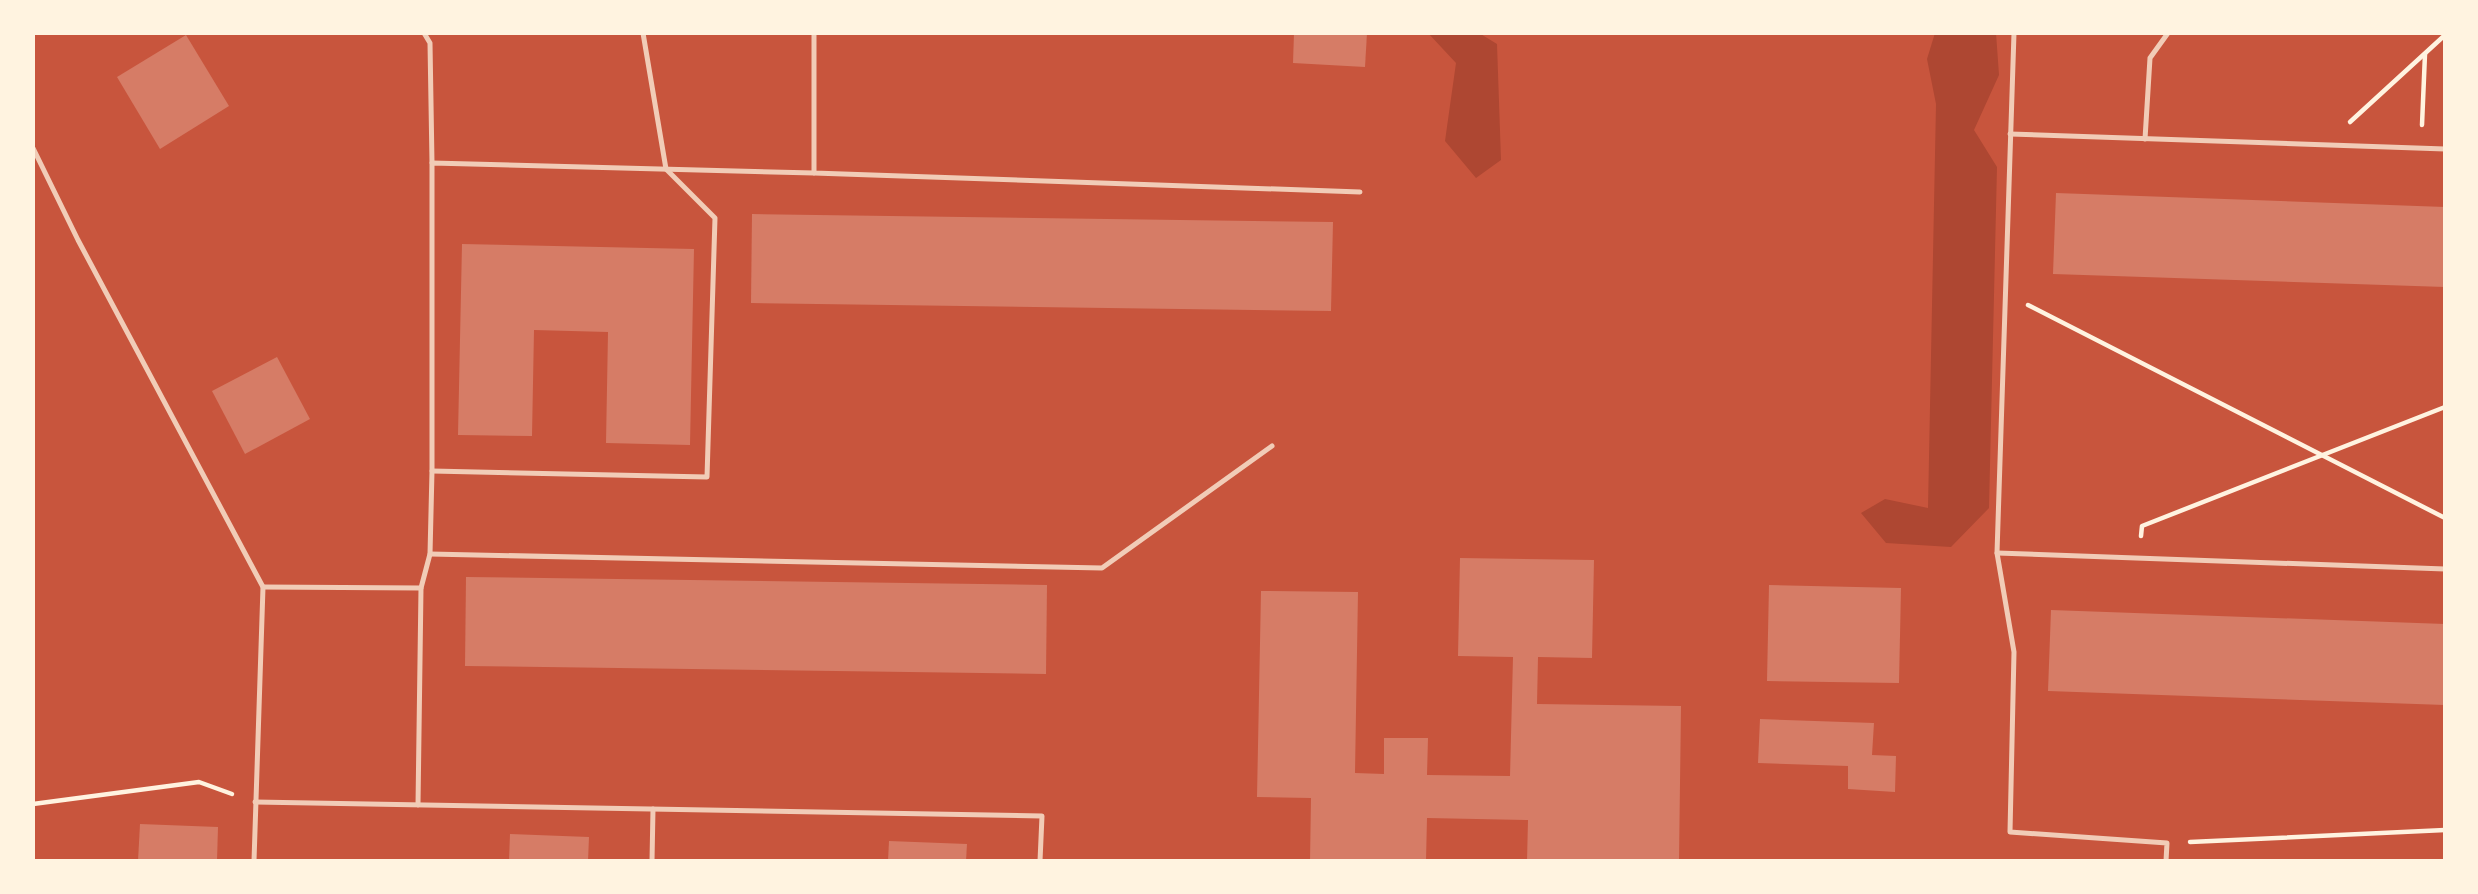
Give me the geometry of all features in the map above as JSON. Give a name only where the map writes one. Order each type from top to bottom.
[{"type":"lane","points":[[418,805],[421,588],[430,554],[432,471],[430,43],[424,33]]},
{"type":"lane","points":[[432,471],[707,477],[715,218],[666,169],[643,33]]},
{"type":"lane","points":[[814,33],[814,173]]},
{"type":"lane","points":[[2014,33],[1997,553],[2014,652],[2010,832],[2167,844],[2166,861]]},
{"type":"lane","points":[[2145,139],[2150,58],[2168,33]]},
{"type":"lane","points":[[2010,134],[2445,149]]},
{"type":"lane","points":[[33,148],[84,252],[263,587],[254,861]]},
{"type":"lane","points":[[432,163],[1360,192]]},
{"type":"lane","points":[[430,554],[1102,568],[1272,446]]},
{"type":"lane","points":[[1997,553],[2445,569]]},
{"type":"lane","points":[[263,587],[421,588]]},
{"type":"lane","points":[[255,802],[1042,816],[1040,861]]},
{"type":"lane","points":[[652,861],[653,809]]},
{"type":"path","points":[[2325,145],[2445,35]]},
{"type":"path","points":[[2421,148],[2425,53]]},
{"type":"path","points":[[2005,294],[2445,518]]},
{"type":"path","points":[[2140,558],[2142,526],[2445,407]]},
{"type":"path","points":[[33,804],[200,782],[255,802]]},
{"type":"path","points":[[2167,844],[2445,831]]},
{"type":"shaded area","points":[[1428,33],[1479,33],[1497,44],[1501,160],[1476,178],[1445,141],[1456,63]]},
{"type":"shaded area","points":[[1935,33],[1996,33],[1999,75],[1974,130],[1997,167],[1989,508],[1951,547],[1886,543],[1861,513],[1885,499],[1928,508],[1936,104],[1927,59]]},
{"type":"building","points":[[1294,33],[1367,33],[1365,67],[1293,63]]},
{"type":"building","points":[[186,35],[229,106],[160,149],[117,77]]},
{"type":"building","points":[[2056,193],[2445,207],[2445,287],[2053,274]]},
{"type":"building","points":[[752,214],[1333,222],[1331,311],[751,303]]},
{"type":"building","points":[[462,244],[694,249],[690,445],[606,443],[608,332],[534,330],[532,436],[458,435]]},
{"type":"building","points":[[277,357],[310,419],[245,454],[212,391]]},
{"type":"building","points":[[1460,558],[1594,560],[1592,658],[1538,657],[1537,704],[1681,706],[1679,861],[1527,861],[1528,820],[1427,818],[1426,861],[1310,861],[1311,798],[1257,797],[1261,591],[1358,592],[1355,773],[1384,774],[1384,738],[1428,738],[1427,775],[1510,776],[1513,657],[1458,656]]},
{"type":"building","points":[[466,577],[1047,585],[1046,674],[465,666]]},
{"type":"building","points":[[1769,585],[1901,588],[1899,683],[1767,681]]},
{"type":"building","points":[[2051,610],[2445,624],[2445,705],[2048,691]]},
{"type":"building","points":[[1760,719],[1874,723],[1872,755],[1896,756],[1895,792],[1848,789],[1848,766],[1758,763]]},
{"type":"building","points":[[140,824],[218,827],[217,861],[138,861]]},
{"type":"building","points":[[510,834],[589,837],[588,861],[509,861]]},
{"type":"building","points":[[889,841],[967,844],[966,861],[888,861]]}]
